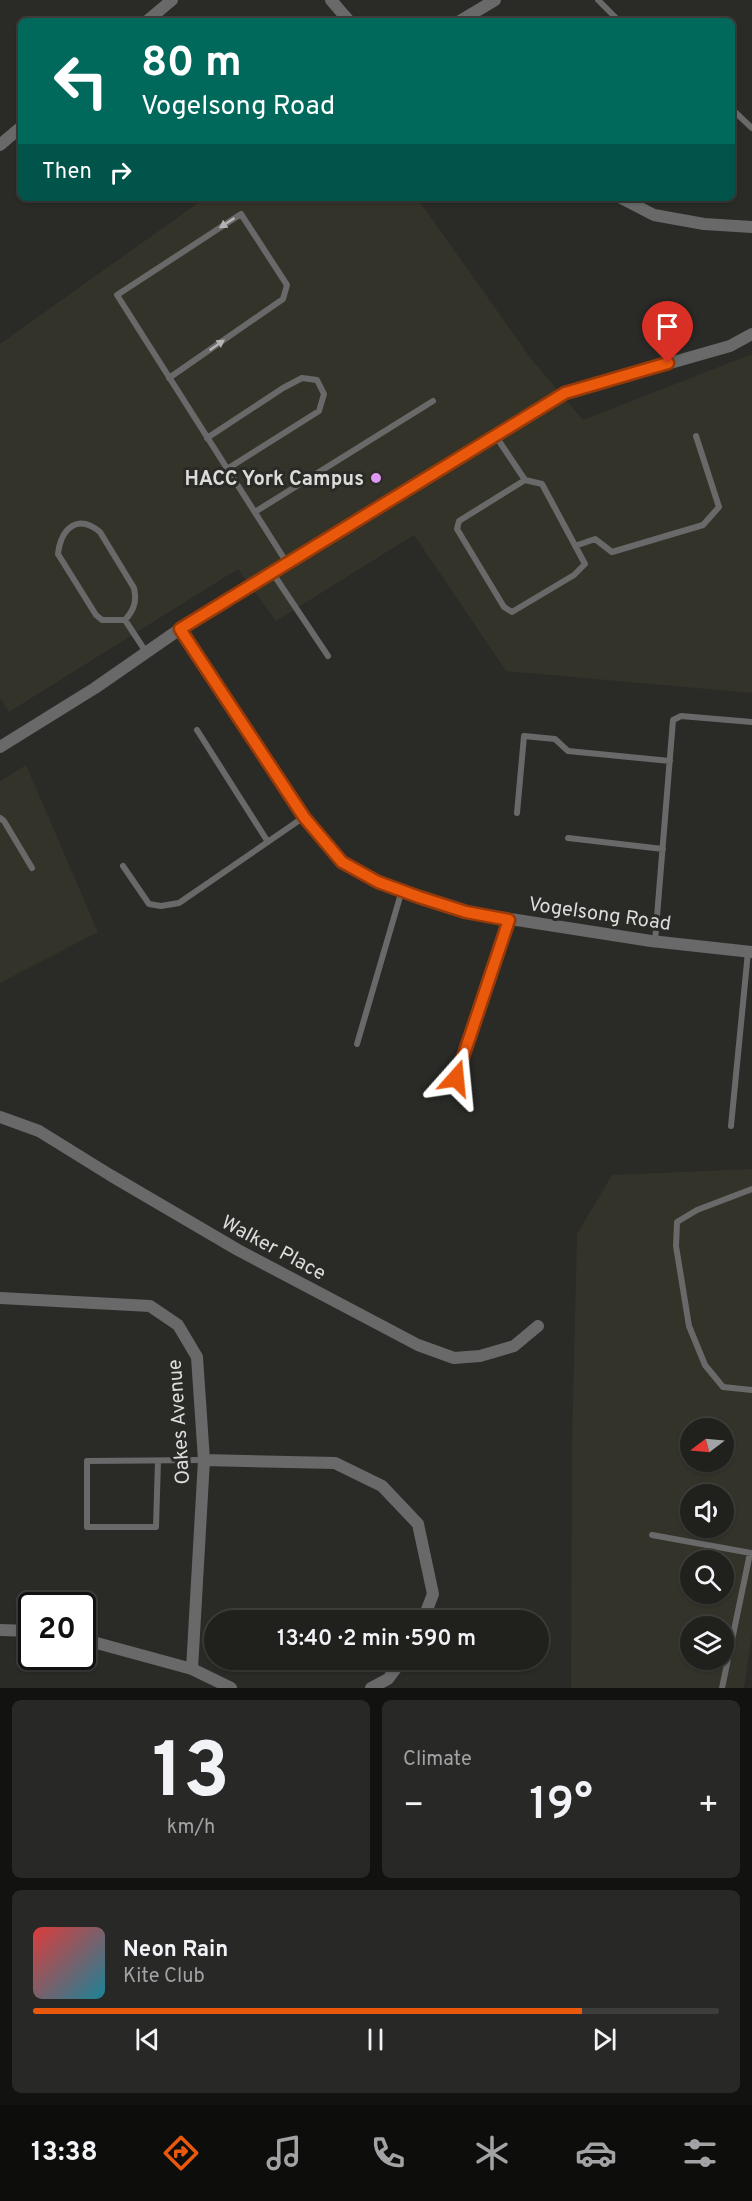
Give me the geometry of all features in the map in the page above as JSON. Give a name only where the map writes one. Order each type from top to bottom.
[{"type":"street","points":[[151,18],[172,0]]},
{"type":"street","points":[[331,0],[346,18]]},
{"type":"street","points":[[465,18],[495,0]]},
{"type":"street","points":[[0,145],[18,130]]},
{"type":"street","points":[[627,201],[654,215],[704,224],[752,227]]},
{"type":"street","points":[[0,747],[95,688],[180,629],[565,393],[730,346],[752,334]]},
{"type":"street","name":"Vogelsong Road","points":[[180,629],[304,817],[342,862],[378,882],[466,912],[655,941],[750,952]]},
{"type":"street","name":"Walker Place","points":[[0,1117],[39,1131],[237,1250],[418,1345],[454,1358],[480,1356],[514,1346],[538,1326]]},
{"type":"street","name":"Oakes Avenue","points":[[0,1298],[150,1306],[178,1325],[197,1357],[204,1460],[192,1669]]},
{"type":"street","points":[[204,1460],[335,1463],[382,1486],[418,1524],[433,1594],[427,1610]]},
{"type":"street","points":[[0,1630],[18,1631]]},
{"type":"street","points":[[96,1643],[192,1669],[231,1688]]},
{"type":"street","points":[[371,1688],[388,1678],[394,1670]]},
{"type":"lane","points":[[598,0],[616,18]]},
{"type":"lane","points":[[735,112],[752,128]]},
{"type":"lane","points":[[169,378],[283,298],[287,285],[241,214],[117,295],[169,378],[207,438],[287,563]]},
{"type":"lane","points":[[207,438],[283,387],[302,378],[317,380],[324,394],[319,411],[227,469]]},
{"type":"lane","points":[[255,512],[432,401]]},
{"type":"lane","points":[[495,435],[525,480],[542,484],[585,564],[574,574],[512,612],[504,607],[457,529],[459,521],[525,480]]},
{"type":"lane","points":[[575,546],[595,539],[612,552],[703,525],[718,507],[696,436]]},
{"type":"lane","points":[[81,523],[93,526],[100,532],[134,588],[136,597],[133,611],[125,620],[102,620],[96,615],[58,554],[64,532],[72,525],[81,523]]},
{"type":"lane","points":[[272,572],[328,656]]},
{"type":"lane","points":[[125,620],[146,652]]},
{"type":"lane","points":[[655,941],[673,720],[681,716],[752,722]]},
{"type":"lane","points":[[197,730],[268,842]]},
{"type":"lane","points":[[517,813],[524,736],[555,738],[568,751],[670,761]]},
{"type":"lane","points":[[123,866],[149,904],[161,906],[179,903],[304,817]]},
{"type":"lane","points":[[0,818],[32,868]]},
{"type":"lane","points":[[568,838],[663,849]]},
{"type":"lane","points":[[357,1044],[402,890]]},
{"type":"lane","points":[[456,1078],[509,920]]},
{"type":"lane","points":[[731,1126],[750,952]]},
{"type":"lane","points":[[752,1189],[697,1210],[677,1222],[676,1246],[689,1326],[705,1365],[723,1387],[752,1390]]},
{"type":"lane","points":[[158,1461],[156,1527],[87,1527],[87,1461],[204,1460]]},
{"type":"lane","points":[[652,1535],[751,1553],[722,1688]]},
{"type":"shaded area","name":"HACC York Campus","points":[[201,201],[419,201],[532,360],[583,420],[752,354],[752,693],[506,671],[414,535],[276,621],[238,569],[9,712],[0,698],[0,344]]},
{"type":"shaded area","points":[[26,765],[98,932],[0,983],[0,781]]},
{"type":"shaded area","points":[[752,1169],[752,1635],[744,1688],[571,1688],[572,1444],[577,1234],[612,1175]]},
{"type":"place","name":"HACC York Campus","points":[[376,478]]},
{"type":"route","points":[[456,1078],[509,920],[466,912],[419,897],[378,882],[342,862],[304,817],[180,629],[565,393],[668,363]]}]
